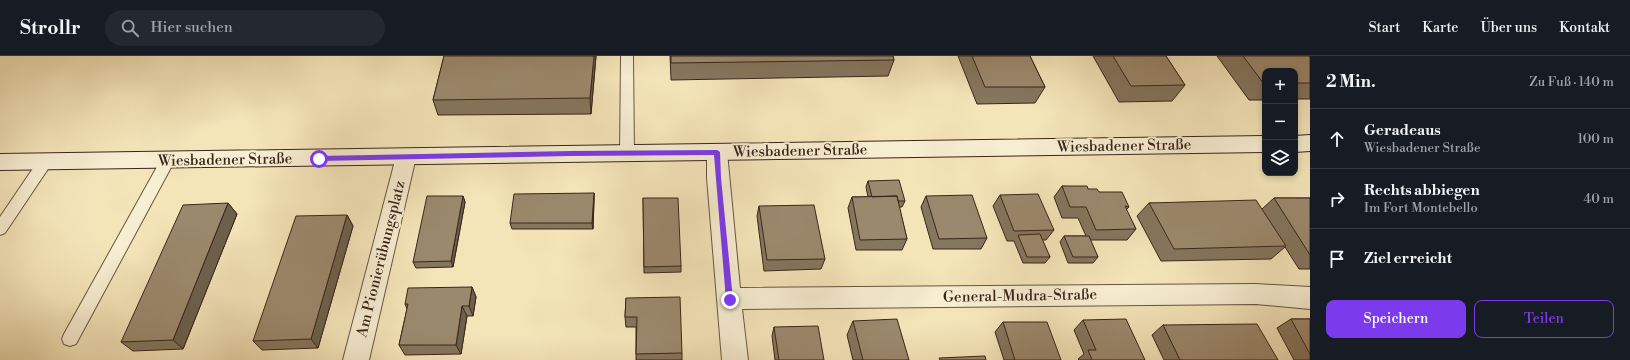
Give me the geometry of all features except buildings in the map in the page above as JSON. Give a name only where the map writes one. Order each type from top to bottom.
[{"type":"main road","points":[[1298,144],[1310,143]]},
{"type":"main road","name":"Wiesbadener Straße","points":[[0,162],[1262,144]]},
{"type":"main road","points":[[717,152],[718,178],[735,360]]},
{"type":"main road","name":"Am Pionierübungsplatz","points":[[356,360],[406,157]]},
{"type":"main road","name":"General-Mudra-Straße","points":[[730,300],[1256,294],[1310,298]]},
{"type":"lane","points":[[627,56],[627,153]]},
{"type":"lane","points":[[70,339],[168,160]]},
{"type":"lane","points":[[0,229],[46,162]]},
{"type":"route","points":[[319,159],[570,153],[717,152],[718,178],[730,300]]}]
